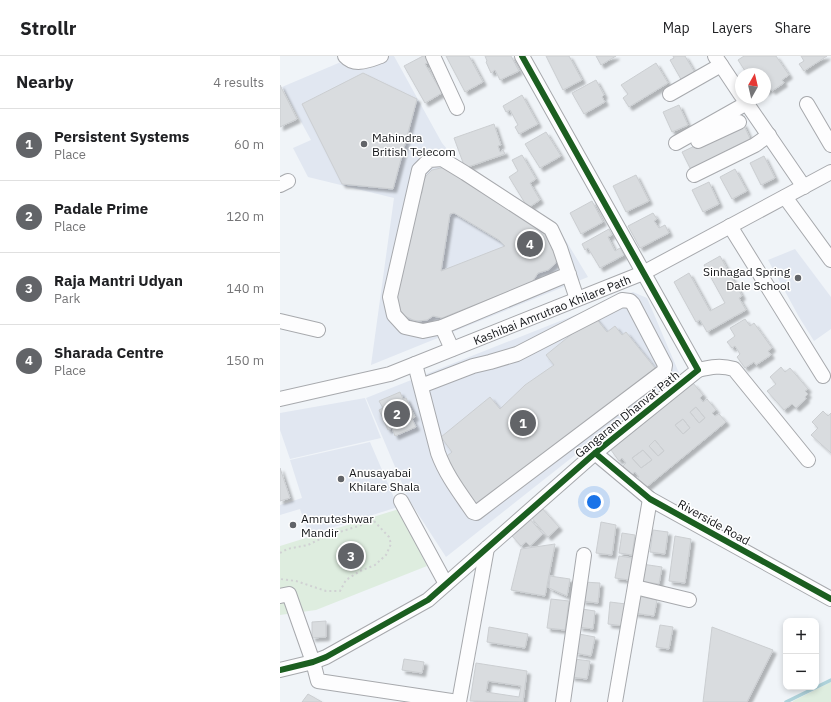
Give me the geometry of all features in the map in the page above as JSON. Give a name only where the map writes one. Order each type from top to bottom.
[{"type":"street","points":[[345,56],[351,61],[358,62],[366,62],[381,56]]},
{"type":"street","points":[[433,56],[456,108]]},
{"type":"street","name":"Gangaram Dhanvat Path","points":[[280,670],[313,662],[326,657],[428,600],[595,453],[698,370],[522,56]]},
{"type":"street","points":[[670,94],[718,60],[735,86]]},
{"type":"street","points":[[677,147],[723,123],[740,104]]},
{"type":"street","points":[[747,104],[804,187]]},
{"type":"street","points":[[807,104],[831,145]]},
{"type":"street","points":[[723,123],[739,122]]},
{"type":"street","points":[[694,174],[755,145],[769,135]]},
{"type":"street","points":[[569,274],[442,327],[423,331],[405,327],[394,315],[390,297],[419,170],[429,160],[442,160],[552,229],[560,248],[569,274],[577,299]]},
{"type":"street","name":"Kashibai Amrutrao Khilare Path","points":[[280,399],[390,374],[643,273],[831,172]]},
{"type":"street","points":[[785,197],[831,260]]},
{"type":"street","points":[[730,226],[823,376]]},
{"type":"street","points":[[415,364],[441,461],[473,512],[478,512],[664,371],[665,368],[664,362],[633,304],[630,301],[622,300],[517,354],[473,366],[421,386]]},
{"type":"street","points":[[547,312],[553,336]]},
{"type":"street","points":[[280,321],[318,330]]},
{"type":"street","points":[[442,327],[473,366]]},
{"type":"street","points":[[698,370],[717,366],[726,366],[734,369],[808,460]]},
{"type":"street","name":"Riverside Road","points":[[595,453],[650,499],[831,599]]},
{"type":"street","points":[[615,702],[650,499]]},
{"type":"street","points":[[402,501],[446,584]]},
{"type":"street","points":[[280,596],[289,594],[313,662],[318,681],[459,702],[487,548]]},
{"type":"street","points":[[563,702],[584,555]]},
{"type":"street","points":[[635,587],[689,600]]},
{"type":"path","points":[[280,553],[287,549],[308,545],[324,537],[374,521],[389,537],[391,544],[386,555],[376,566],[360,571],[346,580],[340,591],[326,591],[296,581],[280,580]]},
{"type":"shaded area","points":[[355,56],[394,56],[442,143],[462,167],[560,231],[588,277],[371,365],[394,198],[308,177],[293,148],[311,140],[282,87]]},
{"type":"shaded area","name":"Sinhagad Spring Dale School","points":[[795,249],[831,297],[831,329],[814,341],[768,260]]},
{"type":"shaded area","points":[[633,292],[647,298],[679,373],[446,557],[409,500],[366,398]]},
{"type":"shaded area","points":[[365,398],[381,438],[290,459],[280,430],[280,413]]},
{"type":"shaded area","name":"Anusayabai Khilare Shala","points":[[370,442],[398,507],[309,535],[300,509],[280,515],[280,505],[302,498],[290,460]]},
{"type":"green space","points":[[399,509],[427,566],[316,610],[280,615],[280,546]]},
{"type":"green space","points":[[831,682],[831,702],[792,702],[815,690],[819,690],[819,688]]},
{"type":"building","points":[[423,56],[428,56],[431,61],[425,64],[442,93],[425,103],[404,66]]},
{"type":"building","points":[[446,56],[469,56],[483,82],[465,92]]},
{"type":"building","points":[[485,56],[511,56],[519,71],[500,80],[495,70],[491,73]]},
{"type":"building","points":[[546,56],[569,56],[582,80],[563,90]]},
{"type":"building","points":[[596,56],[616,56],[601,65]]},
{"type":"building","points":[[673,56],[685,56],[695,73],[682,81],[670,60],[674,58]]},
{"type":"building","points":[[744,56],[776,56],[789,75],[782,80],[784,83],[772,91],[771,68],[743,68],[738,60]]},
{"type":"building","points":[[801,56],[827,56],[804,71],[799,64],[804,61]]},
{"type":"building","points":[[656,63],[668,83],[629,107],[623,98],[628,94],[621,85]]},
{"type":"building","name":"Mahindra British Telecom","points":[[363,73],[417,99],[393,189],[342,184],[302,104]]},
{"type":"building","points":[[596,80],[604,95],[602,97],[605,102],[584,114],[572,93]]},
{"type":"building","points":[[280,85],[297,119],[280,127]]},
{"type":"building","points":[[522,95],[538,124],[519,134],[515,127],[518,125],[510,110],[506,112],[503,106]]},
{"type":"building","points":[[679,105],[688,125],[672,132],[663,112]]},
{"type":"building","points":[[743,123],[751,141],[691,170],[682,152]]},
{"type":"building","points":[[494,124],[501,145],[498,146],[500,152],[503,150],[505,154],[465,168],[454,138]]},
{"type":"building","points":[[546,132],[561,156],[540,168],[525,144]]},
{"type":"building","points":[[522,155],[536,179],[530,183],[540,200],[528,208],[509,177],[518,171],[512,160]]},
{"type":"building","points":[[764,156],[775,178],[761,185],[750,163]]},
{"type":"building","points":[[445,167],[555,238],[557,260],[555,264],[548,270],[538,273],[532,282],[442,318],[433,316],[427,320],[418,321],[405,316],[399,309],[396,295],[414,202],[422,193],[424,180],[432,170]],"holes":[[[454,213],[499,240],[505,246],[441,271],[450,214]]]},
{"type":"building","points":[[735,169],[747,191],[732,199],[720,177]]},
{"type":"building","points":[[636,175],[649,201],[626,212],[613,186]]},
{"type":"building","points":[[709,182],[719,204],[703,212],[692,190]]},
{"type":"building","points":[[592,201],[603,222],[581,234],[570,213]]},
{"type":"building","points":[[653,213],[657,219],[654,221],[659,228],[665,225],[669,233],[640,248],[628,226]]},
{"type":"building","points":[[609,229],[612,235],[608,237],[615,251],[620,248],[624,255],[600,268],[588,248],[585,250],[582,244]]},
{"type":"building","points":[[720,256],[742,296],[739,298],[746,310],[707,332],[700,320],[696,322],[674,282],[689,273],[710,311],[725,303],[704,265]]},
{"type":"building","points":[[594,316],[607,332],[615,326],[622,335],[626,332],[655,368],[479,511],[443,459],[452,452],[441,437],[490,397],[500,409],[525,385],[554,365],[546,355]]},
{"type":"building","points":[[745,319],[750,326],[754,323],[772,348],[768,351],[771,355],[756,365],[754,362],[745,368],[737,357],[740,354],[735,346],[732,348],[727,342],[735,336],[730,328]]},
{"type":"building","points":[[781,367],[785,372],[790,368],[808,389],[805,391],[808,394],[805,397],[806,399],[796,408],[792,404],[784,410],[767,391],[776,384],[770,377]]},
{"type":"building","points":[[693,383],[703,395],[700,398],[703,402],[707,399],[716,410],[712,413],[715,416],[719,414],[726,422],[643,490],[635,480],[639,477],[635,472],[631,475],[623,466],[626,463],[622,458],[619,461],[611,450]],"holes":[[[696,407],[705,418],[699,423],[690,412]],[[683,419],[690,428],[683,434],[675,425]],[[655,440],[664,451],[658,456],[649,446]],[[643,450],[652,460],[641,468],[632,458]]]},
{"type":"building","points":[[400,392],[403,399],[406,398],[415,417],[412,419],[416,427],[395,436],[392,428],[388,430],[379,410],[383,408],[379,401]]},
{"type":"building","points":[[696,407],[705,418],[699,423],[690,412]]},
{"type":"building","points":[[823,411],[828,416],[831,413],[831,453],[811,435],[818,428],[812,422]]},
{"type":"building","points":[[683,419],[690,428],[683,434],[675,425]]},
{"type":"building","points":[[655,440],[664,451],[658,456],[649,446]]},
{"type":"building","points":[[643,450],[652,460],[641,468],[632,458]]},
{"type":"building","points":[[280,468],[290,498],[280,501]]},
{"type":"building","points":[[541,507],[559,527],[548,537],[530,516]]},
{"type":"building","points":[[529,518],[543,534],[530,546],[526,542],[521,546],[512,536],[518,531],[516,529]]},
{"type":"building","points":[[601,522],[616,525],[612,555],[596,553]]},
{"type":"building","points":[[653,530],[668,532],[665,554],[650,552]]},
{"type":"building","points":[[622,533],[635,535],[632,555],[619,553]]},
{"type":"building","points":[[675,536],[691,539],[685,583],[669,581]]},
{"type":"building","points":[[555,544],[545,596],[511,590],[521,549]]},
{"type":"building","points":[[619,556],[632,558],[629,580],[615,578]]},
{"type":"building","points":[[642,564],[662,567],[659,584],[639,581]]},
{"type":"building","points":[[550,576],[570,579],[567,596],[549,588]]},
{"type":"building","points":[[584,582],[600,583],[598,603],[582,601]]},
{"type":"building","points":[[637,596],[657,600],[654,616],[634,613]]},
{"type":"building","points":[[551,599],[569,601],[565,630],[547,628]]},
{"type":"building","points":[[610,602],[626,604],[624,626],[608,624]]},
{"type":"building","points":[[582,609],[595,611],[593,629],[579,627]]},
{"type":"building","points":[[326,621],[326,637],[312,638],[312,622]]},
{"type":"building","points":[[660,625],[673,627],[669,649],[656,647]]},
{"type":"building","points":[[489,627],[528,634],[525,648],[487,642]]},
{"type":"building","points":[[712,627],[773,650],[747,702],[703,702]]},
{"type":"building","points":[[579,634],[595,637],[591,656],[575,653]]},
{"type":"building","points":[[404,659],[424,662],[422,673],[402,670]]},
{"type":"building","points":[[574,659],[590,661],[587,679],[571,677]]},
{"type":"building","points":[[476,663],[527,671],[523,702],[470,701]],"holes":[[[488,681],[521,686],[519,697],[486,692]]]},
{"type":"building","points":[[308,694],[322,702],[302,702]]},
{"type":"waterway","points":[[786,702],[831,680]]},
{"type":"cycle path","points":[[280,670],[313,662],[326,657],[428,600],[595,453],[698,370],[522,56]]},
{"type":"cycle path","points":[[595,453],[650,499],[831,599]]},
{"type":"place","name":"Mahindra British Telecom","points":[[364,144]]},
{"type":"place","name":"Sharada Centre","points":[[530,244]]},
{"type":"place","name":"Sinhagad Spring Dale School","points":[[798,278]]},
{"type":"place","name":"Padale Prime","points":[[397,414]]},
{"type":"place","name":"Persistent Systems","points":[[523,423]]},
{"type":"place","name":"Anusayabai Khilare Shala","points":[[341,479]]},
{"type":"place","name":"Amruteshwar Mandir","points":[[293,525]]},
{"type":"place","name":"Raja Mantri Udyan","points":[[351,556]]}]
